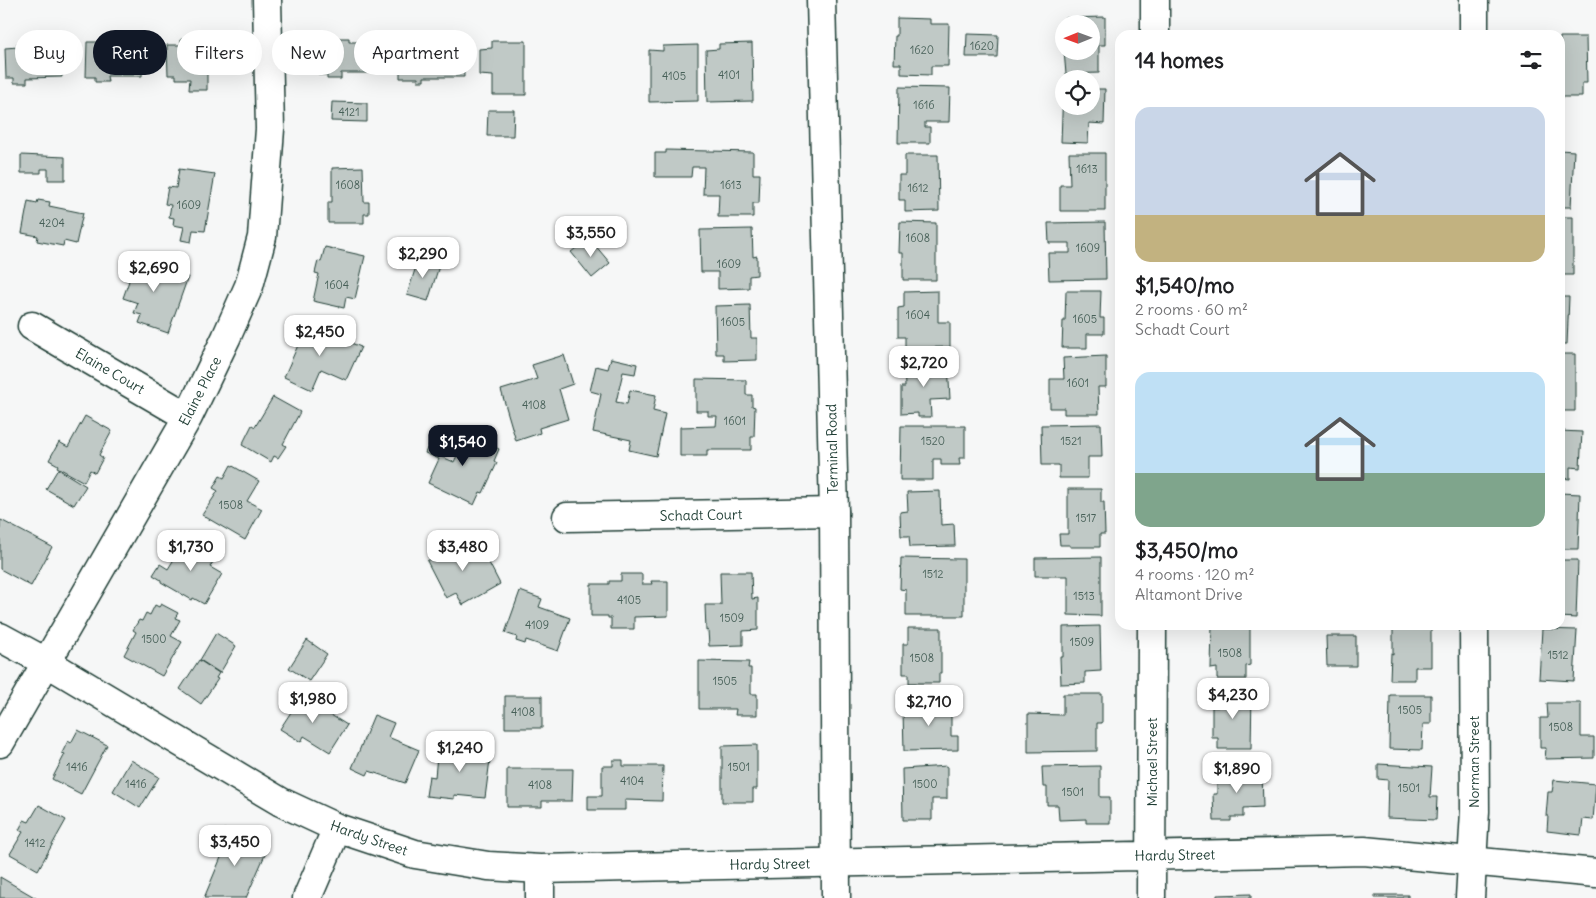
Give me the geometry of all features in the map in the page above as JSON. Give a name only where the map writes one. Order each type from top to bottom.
[{"type":"street","name":"Elaine Place","points":[[0,742],[188,417],[249,286],[262,237],[270,129],[267,0]]},
{"type":"street","name":"Terminal Road","points":[[821,0],[834,512],[836,898]]},
{"type":"street","points":[[1154,30],[1155,0]]},
{"type":"street","points":[[1474,0],[1474,30]]},
{"type":"street","name":"Elaine Court","points":[[32,326],[188,417]]},
{"type":"street","name":"Schadt Court","points":[[568,517],[834,512]]},
{"type":"street","name":"Michael Street","points":[[1152,630],[1152,898]]},
{"type":"street","name":"Norman Street","points":[[1470,898],[1475,811],[1474,630]]},
{"type":"street","name":"Hardy Street","points":[[0,636],[281,802],[337,828],[415,854],[488,866],[540,869],[1364,852],[1596,873]]},
{"type":"street","points":[[307,898],[337,828]]},
{"type":"street","points":[[540,869],[540,898]]},
{"type":"building","points":[[1100,17],[1105,17],[1105,45],[1100,45]]},
{"type":"building","points":[[897,18],[930,19],[930,24],[949,24],[948,66],[931,66],[931,75],[901,74],[901,64],[894,64]]},
{"type":"building","points":[[967,34],[998,35],[997,57],[966,57]]},
{"type":"building","points":[[1565,37],[1586,37],[1587,83],[1582,83],[1582,97],[1565,97]]},
{"type":"building","points":[[344,38],[349,38],[349,42],[354,42],[354,73],[344,73]]},
{"type":"building","points":[[492,41],[526,41],[526,95],[493,95],[493,76],[479,75],[479,49],[492,48]]},
{"type":"building","points":[[87,42],[93,42],[93,75],[142,75],[107,76],[108,82],[95,82],[95,77],[86,77]]},
{"type":"building","points":[[752,43],[753,101],[707,102],[706,50],[719,49],[719,44]]},
{"type":"building","points":[[167,45],[177,45],[177,75],[207,75],[207,90],[189,90],[190,79],[176,79],[176,75],[168,75]]},
{"type":"building","points":[[698,45],[698,101],[649,102],[649,50],[663,51],[663,46]]},
{"type":"building","points":[[15,47],[15,75],[62,75],[62,77],[27,78],[27,83],[14,83],[14,78],[6,78],[5,48]]},
{"type":"building","points":[[1065,60],[1099,60],[1099,70],[1066,70]]},
{"type":"building","points":[[327,75],[341,75],[341,79],[327,79]]},
{"type":"building","points":[[400,75],[464,75],[464,77],[424,77],[424,81],[418,81],[418,78],[400,78]]},
{"type":"building","points":[[899,87],[950,88],[949,122],[925,122],[925,127],[930,127],[930,143],[898,143]]},
{"type":"building","points":[[1100,89],[1105,89],[1104,124],[1089,123],[1088,143],[1061,142],[1062,115],[1100,115]]},
{"type":"building","points":[[332,102],[367,103],[367,122],[331,121]]},
{"type":"building","points":[[488,110],[514,110],[513,136],[487,136]]},
{"type":"building","points":[[666,150],[753,152],[753,174],[760,174],[759,203],[753,203],[753,217],[718,217],[719,194],[703,194],[704,167],[692,167],[691,177],[655,177],[655,153],[666,153]]},
{"type":"building","points":[[1565,150],[1574,151],[1571,207],[1565,207]]},
{"type":"building","points":[[1069,153],[1105,153],[1105,211],[1060,211],[1060,185],[1070,185]]},
{"type":"building","points":[[21,155],[65,157],[65,180],[48,180],[48,169],[41,169],[41,173],[21,173]]},
{"type":"building","points":[[905,155],[938,155],[939,211],[905,212],[905,200],[899,200],[899,175],[905,175]]},
{"type":"building","points":[[363,167],[364,202],[369,202],[369,214],[364,214],[364,223],[328,223],[328,202],[332,202],[332,168]]},
{"type":"building","points":[[179,169],[215,174],[205,231],[193,230],[191,242],[181,240],[184,227],[173,225],[174,218],[169,217],[171,205],[165,204],[168,187],[176,188]]},
{"type":"building","points":[[38,200],[50,202],[49,206],[83,213],[76,244],[64,241],[63,246],[37,241],[38,236],[22,233],[28,201],[37,203]]},
{"type":"building","points":[[1565,217],[1573,217],[1573,275],[1565,275]]},
{"type":"building","points":[[900,222],[936,223],[936,280],[903,280],[903,253],[899,253]]},
{"type":"building","points":[[1105,222],[1106,279],[1049,280],[1048,253],[1070,253],[1070,243],[1049,243],[1048,223]]},
{"type":"building","points":[[752,229],[753,257],[757,256],[757,275],[749,276],[749,288],[718,289],[718,272],[701,272],[700,230]]},
{"type":"building","points":[[589,238],[610,263],[592,278],[571,252]]},
{"type":"building","points":[[325,247],[365,256],[355,299],[346,297],[344,308],[313,301],[319,274],[315,273],[318,261],[321,262]]},
{"type":"building","points":[[419,257],[440,263],[428,301],[407,295]]},
{"type":"building","points":[[131,258],[188,277],[168,333],[139,323],[142,315],[134,313],[138,303],[123,298],[129,281],[124,279]]},
{"type":"building","points":[[938,291],[938,322],[950,322],[950,347],[905,348],[905,337],[898,337],[898,308],[904,307],[904,292]]},
{"type":"building","points":[[1066,291],[1101,291],[1100,318],[1104,318],[1104,334],[1087,334],[1087,348],[1062,348]]},
{"type":"building","points":[[1565,297],[1569,297],[1567,344],[1565,344]]},
{"type":"building","points":[[750,305],[751,338],[757,338],[757,360],[724,361],[724,354],[716,354],[715,306]]},
{"type":"building","points":[[306,324],[345,340],[345,338],[361,347],[346,380],[321,369],[312,390],[284,377],[299,343],[294,341],[298,331],[303,333]]},
{"type":"building","points":[[1565,354],[1575,354],[1575,411],[1565,411]]},
{"type":"building","points":[[564,355],[573,384],[559,389],[568,419],[539,428],[540,433],[516,441],[501,390],[537,379],[532,365]]},
{"type":"building","points":[[1106,356],[1106,387],[1098,387],[1099,414],[1064,414],[1064,408],[1050,408],[1050,379],[1064,379],[1063,358]]},
{"type":"building","points":[[611,358],[637,364],[635,374],[623,372],[616,402],[627,404],[630,390],[656,395],[653,411],[665,414],[656,456],[629,450],[631,440],[593,432],[601,394],[590,391],[596,366],[608,369]]},
{"type":"building","points":[[948,363],[950,399],[930,400],[931,417],[918,417],[918,413],[901,414],[901,387],[905,387],[904,365]]},
{"type":"building","points":[[696,379],[746,380],[746,395],[752,395],[752,406],[755,407],[754,437],[751,437],[751,450],[707,450],[707,456],[680,456],[680,427],[716,426],[717,416],[708,416],[708,411],[696,411]]},
{"type":"building","points":[[273,397],[300,412],[283,444],[286,446],[278,458],[274,456],[271,462],[242,445],[252,425],[255,427]]},
{"type":"building","points":[[85,416],[112,431],[99,455],[103,458],[95,473],[90,470],[84,482],[57,467],[58,465],[49,460],[59,442],[68,447]]},
{"type":"building","points":[[1101,424],[1102,457],[1088,457],[1088,478],[1059,478],[1059,465],[1042,465],[1041,425]]},
{"type":"building","points":[[901,426],[965,426],[965,458],[959,458],[960,465],[941,465],[941,459],[933,459],[933,480],[900,480]]},
{"type":"building","points":[[1565,431],[1582,432],[1580,468],[1570,467],[1570,479],[1565,478]]},
{"type":"building","points":[[435,432],[450,440],[442,457],[454,462],[467,434],[499,449],[494,461],[497,463],[483,493],[480,492],[474,505],[428,483],[439,459],[425,453]]},
{"type":"building","points":[[231,465],[259,481],[247,501],[262,509],[245,540],[202,515],[218,491],[213,488],[220,476],[224,478]]},
{"type":"building","points":[[58,469],[86,486],[74,505],[46,489]]},
{"type":"building","points":[[1068,489],[1101,489],[1101,502],[1104,502],[1105,534],[1100,534],[1100,547],[1060,545],[1059,534],[1068,534]]},
{"type":"building","points":[[940,491],[941,525],[954,524],[955,546],[910,547],[909,536],[901,536],[900,512],[908,511],[907,492]]},
{"type":"building","points":[[1565,493],[1580,494],[1578,549],[1565,549]]},
{"type":"building","points":[[1,520],[52,547],[31,586],[0,569]]},
{"type":"building","points":[[191,537],[218,553],[210,567],[222,574],[204,604],[193,598],[192,600],[161,582],[161,580],[153,575],[160,564],[168,569],[182,546],[184,548]]},
{"type":"building","points":[[469,537],[479,554],[486,557],[500,584],[463,605],[456,593],[446,598],[427,561]]},
{"type":"building","points":[[1101,557],[1101,616],[1068,615],[1068,576],[1035,576],[1035,558]]},
{"type":"building","points":[[901,558],[964,559],[964,616],[906,616],[906,590],[900,589]]},
{"type":"building","points":[[1565,560],[1578,560],[1576,618],[1565,617]]},
{"type":"building","points":[[720,572],[751,572],[752,599],[758,598],[758,630],[743,631],[743,645],[709,646],[708,630],[706,631],[705,605],[721,605]]},
{"type":"building","points":[[621,574],[642,574],[642,584],[652,584],[651,581],[668,581],[668,616],[634,617],[634,629],[611,629],[611,618],[608,618],[608,616],[591,616],[591,584],[609,584],[609,581],[621,581]]},
{"type":"building","points":[[520,591],[542,599],[539,607],[570,618],[558,651],[526,640],[525,644],[516,641],[517,637],[505,633]]},
{"type":"building","points":[[161,604],[178,613],[175,618],[180,620],[171,636],[182,642],[162,676],[124,655],[136,632],[133,630],[139,620],[142,621],[146,613],[150,615],[155,605],[159,607]]},
{"type":"building","points":[[1100,626],[1101,671],[1085,672],[1085,683],[1061,684],[1060,657],[1063,657],[1063,627]]},
{"type":"building","points":[[908,628],[941,628],[941,673],[939,673],[939,683],[909,683],[909,674],[903,674],[903,644],[908,644]]},
{"type":"building","points":[[1212,630],[1250,630],[1250,665],[1246,666],[1246,679],[1217,679],[1217,668],[1211,669]]},
{"type":"building","points":[[1393,630],[1431,630],[1431,667],[1415,667],[1415,680],[1390,680],[1391,653],[1393,654]]},
{"type":"building","points":[[1542,630],[1577,630],[1574,681],[1539,679]]},
{"type":"building","points":[[216,633],[236,646],[220,673],[200,660]]},
{"type":"building","points":[[1326,636],[1356,636],[1356,666],[1327,666]]},
{"type":"building","points":[[307,640],[327,654],[309,681],[289,668]]},
{"type":"building","points":[[199,660],[219,673],[216,678],[218,679],[201,704],[180,689]]},
{"type":"building","points":[[699,661],[749,662],[748,668],[751,668],[751,694],[757,694],[757,715],[735,715],[736,709],[699,709]]},
{"type":"building","points":[[1218,691],[1252,691],[1251,749],[1218,749],[1218,738],[1212,738],[1212,707],[1218,707]]},
{"type":"building","points":[[304,692],[321,703],[318,707],[347,725],[330,752],[304,736],[301,742],[280,729]]},
{"type":"building","points":[[1063,694],[1102,694],[1102,723],[1097,723],[1097,751],[1028,752],[1028,714],[1063,715]]},
{"type":"building","points":[[1390,695],[1431,695],[1431,724],[1423,724],[1422,750],[1389,749]]},
{"type":"building","points":[[505,696],[542,696],[542,728],[505,728]]},
{"type":"building","points":[[951,701],[951,736],[958,736],[958,750],[904,751],[903,711],[908,711],[908,702]]},
{"type":"building","points":[[1547,703],[1581,703],[1581,737],[1594,737],[1594,758],[1545,759],[1546,748],[1540,748],[1540,718],[1548,718]]},
{"type":"building","points":[[374,715],[394,723],[388,737],[419,750],[405,783],[369,771],[367,775],[352,768]]},
{"type":"building","points":[[78,730],[107,745],[81,794],[52,779],[65,754],[62,753],[68,741],[71,743]]},
{"type":"building","points":[[438,745],[491,752],[485,798],[454,795],[454,799],[426,796],[429,776],[435,777]]},
{"type":"building","points":[[757,745],[757,789],[753,789],[753,802],[722,802],[722,746]]},
{"type":"building","points":[[131,760],[159,777],[140,808],[113,791]]},
{"type":"building","points":[[613,760],[623,760],[623,766],[663,766],[662,801],[625,800],[625,810],[588,810],[588,796],[602,796],[602,766],[613,766]]},
{"type":"building","points":[[1378,764],[1432,767],[1430,797],[1437,797],[1436,820],[1387,818],[1388,780],[1378,779]]},
{"type":"building","points":[[947,766],[947,799],[932,799],[932,820],[903,820],[902,769]]},
{"type":"building","points":[[1100,766],[1100,797],[1110,797],[1110,823],[1086,823],[1086,819],[1059,820],[1058,805],[1047,805],[1047,787],[1043,787],[1042,767]]},
{"type":"building","points":[[507,769],[573,769],[572,801],[542,801],[542,807],[507,807]]},
{"type":"building","points":[[1217,771],[1262,771],[1263,807],[1243,808],[1243,817],[1231,817],[1231,821],[1214,821],[1213,794],[1217,794]]},
{"type":"building","points":[[1554,780],[1596,784],[1593,820],[1583,819],[1581,835],[1547,831],[1548,792],[1552,792]]},
{"type":"building","points":[[39,805],[66,820],[38,870],[10,854],[23,832],[19,830],[24,820],[29,822]]},
{"type":"building","points":[[224,829],[268,848],[246,898],[204,898],[222,855],[214,852]]},
{"type":"building","points":[[0,877],[36,898],[0,898]]},
{"type":"building","points":[[1251,894],[1251,898],[1217,898],[1217,895]]},
{"type":"building","points":[[1375,895],[1408,895],[1408,898],[1375,898]]}]
